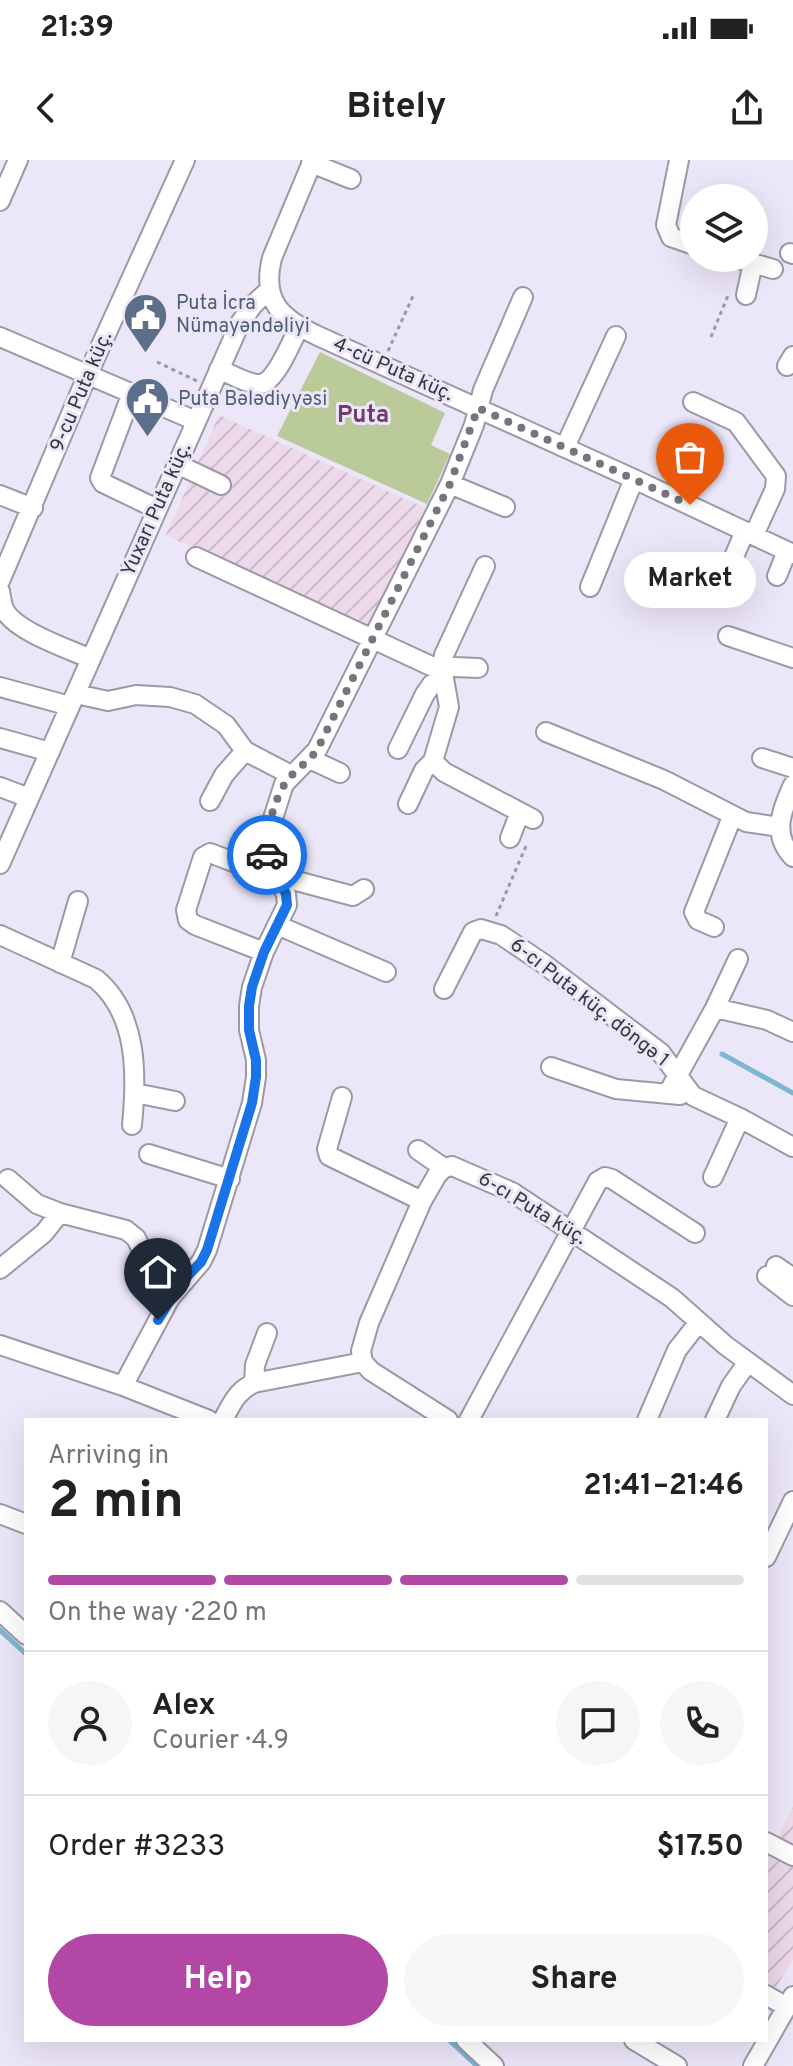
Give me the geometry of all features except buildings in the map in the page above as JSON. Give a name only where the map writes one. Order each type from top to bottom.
[{"type":"street","name":"9-cu Puta küç.","points":[[0,581],[88,374],[185,160]]},
{"type":"street","points":[[679,160],[666,225],[671,237],[680,240]]},
{"type":"street","points":[[269,290],[268,274],[272,258],[312,162],[351,179]]},
{"type":"street","points":[[0,201],[10,166]]},
{"type":"street","points":[[768,268],[773,269]]},
{"type":"street","points":[[739,290],[742,272]]},
{"type":"street","name":"4-cü Puta küç.","points":[[269,290],[285,318],[299,327],[790,552]]},
{"type":"street","name":"Yuxarı Puta küç.","points":[[2,854],[219,369],[246,313],[269,290]]},
{"type":"street","points":[[123,1386],[170,1298],[201,1262],[207,1250],[252,1103],[256,1060],[249,1030],[249,1006],[264,952],[287,905],[286,894],[266,852],[267,837],[280,793],[291,775],[310,759],[374,639],[450,484],[483,390],[523,297]]},
{"type":"street","points":[[219,369],[263,384],[273,377],[299,327]]},
{"type":"street","points":[[565,447],[616,336]]},
{"type":"street","points":[[0,337],[196,421]]},
{"type":"street","points":[[132,393],[100,478],[103,483],[157,509]]},
{"type":"street","points":[[693,402],[736,422],[784,472],[721,587]]},
{"type":"street","points":[[177,464],[221,485]]},
{"type":"street","points":[[590,587],[634,479]]},
{"type":"street","points":[[450,484],[505,507]]},
{"type":"street","points":[[0,495],[33,508]]},
{"type":"street","points":[[777,576],[790,552]]},
{"type":"street","points":[[196,557],[443,674]]},
{"type":"street","points":[[408,804],[419,779],[433,761],[449,707],[443,674],[444,655],[485,566]]},
{"type":"street","points":[[0,591],[5,624],[25,629],[91,659]]},
{"type":"street","points":[[728,636],[793,658]]},
{"type":"street","points":[[398,749],[432,684],[443,674],[478,668]]},
{"type":"street","points":[[0,687],[73,700],[108,701],[136,695],[188,701],[226,725],[245,751],[291,775]]},
{"type":"street","points":[[546,732],[664,780],[732,817],[779,827]]},
{"type":"street","points":[[0,738],[50,752]]},
{"type":"street","points":[[210,801],[224,775],[245,751]]},
{"type":"street","points":[[762,758],[793,768]]},
{"type":"street","points":[[310,759],[340,773]]},
{"type":"street","points":[[433,761],[519,824]]},
{"type":"street","points":[[793,785],[782,810],[779,827],[783,845],[793,857]]},
{"type":"street","points":[[0,787],[29,798]]},
{"type":"street","points":[[714,927],[698,920],[694,912],[732,817]]},
{"type":"street","points":[[264,952],[188,920],[186,910],[203,857],[210,853],[249,868],[274,872],[353,896],[364,889]]},
{"type":"street","points":[[60,963],[78,901]]},
{"type":"street","points":[[277,925],[386,972]]},
{"type":"street","name":"6-cı Puta küç. döngə 1","points":[[444,989],[473,932],[481,929],[491,931],[544,964],[661,1053],[693,1096]]},
{"type":"street","points":[[0,935],[96,979],[108,990],[128,1029],[135,1093],[132,1125]]},
{"type":"street","points":[[668,1093],[738,959]]},
{"type":"street","points":[[715,1008],[767,1020],[793,1032]]},
{"type":"street","points":[[551,1067],[616,1089],[693,1096],[793,1147]]},
{"type":"street","points":[[135,1093],[175,1101]]},
{"type":"street","points":[[342,1097],[327,1149],[329,1156],[422,1201]]},
{"type":"street","points":[[713,1177],[740,1118]]},
{"type":"street","points":[[418,1150],[444,1168],[422,1201],[369,1323],[361,1351],[363,1362],[371,1371],[445,1418]]},
{"type":"street","points":[[149,1154],[230,1179]]},
{"type":"street","name":"6-cı Puta küç.","points":[[444,1168],[462,1168],[495,1183],[572,1232],[672,1298],[793,1395]]},
{"type":"street","points":[[470,1418],[598,1181],[605,1177],[612,1179],[695,1233]]},
{"type":"street","points":[[8,1179],[37,1204],[126,1230],[136,1238],[170,1298]]},
{"type":"street","points":[[0,1269],[44,1233],[60,1213]]},
{"type":"street","points":[[793,1278],[771,1271],[793,1296]]},
{"type":"street","points":[[648,1418],[677,1350],[699,1322]]},
{"type":"street","points":[[254,1383],[255,1365],[267,1333]]},
{"type":"street","points":[[0,1345],[123,1386],[204,1418]]},
{"type":"street","points":[[224,1418],[235,1397],[254,1383],[363,1362]]},
{"type":"street","points":[[716,1418],[731,1386],[748,1362]]},
{"type":"street","points":[[768,1553],[793,1501]]},
{"type":"street","points":[[0,1514],[24,1523]]},
{"type":"street","points":[[0,1611],[24,1633]]},
{"type":"street","points":[[768,1843],[793,1856]]},
{"type":"street","points":[[768,1996],[790,2002],[768,2040]]},
{"type":"street","points":[[468,2042],[494,2066]]},
{"type":"street","points":[[637,2042],[677,2066]]},
{"type":"street","points":[[753,2066],[767,2042]]},
{"type":"path","points":[[711,337],[739,290]]},
{"type":"path","points":[[382,365],[413,296]]},
{"type":"path","points":[[157,362],[211,388]]},
{"type":"path","points":[[491,931],[527,840],[519,824]]},
{"type":"shaded area","points":[[219,415],[425,508],[371,630],[166,535]]},
{"type":"shaded area","points":[[793,1807],[793,1959],[772,1994],[768,1991],[768,1833],[778,1837]]},
{"type":"green space","points":[[320,352],[445,413],[431,445],[450,454],[427,504],[277,436]]},
{"type":"waterway","points":[[722,1054],[793,1093]]},
{"type":"waterway","points":[[0,1630],[24,1652]]},
{"type":"waterway","points":[[451,2042],[477,2066]]},
{"type":"way so far","points":[[267,855],[267,837],[284,784],[317,750],[450,484],[467,445],[478,408],[690,505]]},
{"type":"place","name":"Puta İcra Nümayəndəliyi","points":[[145,354]]},
{"type":"place","name":"Puta Bələdiyyəsi","points":[[147,439]]},
{"type":"place","name":"Market","points":[[690,505]]},
{"type":"district","name":"Puta","points":[[363,416]]},
{"type":"route","points":[[158,1320],[170,1298],[201,1262],[207,1250],[252,1103],[256,1060],[249,1030],[252,987],[264,952],[287,905],[286,894],[267,855]]}]
